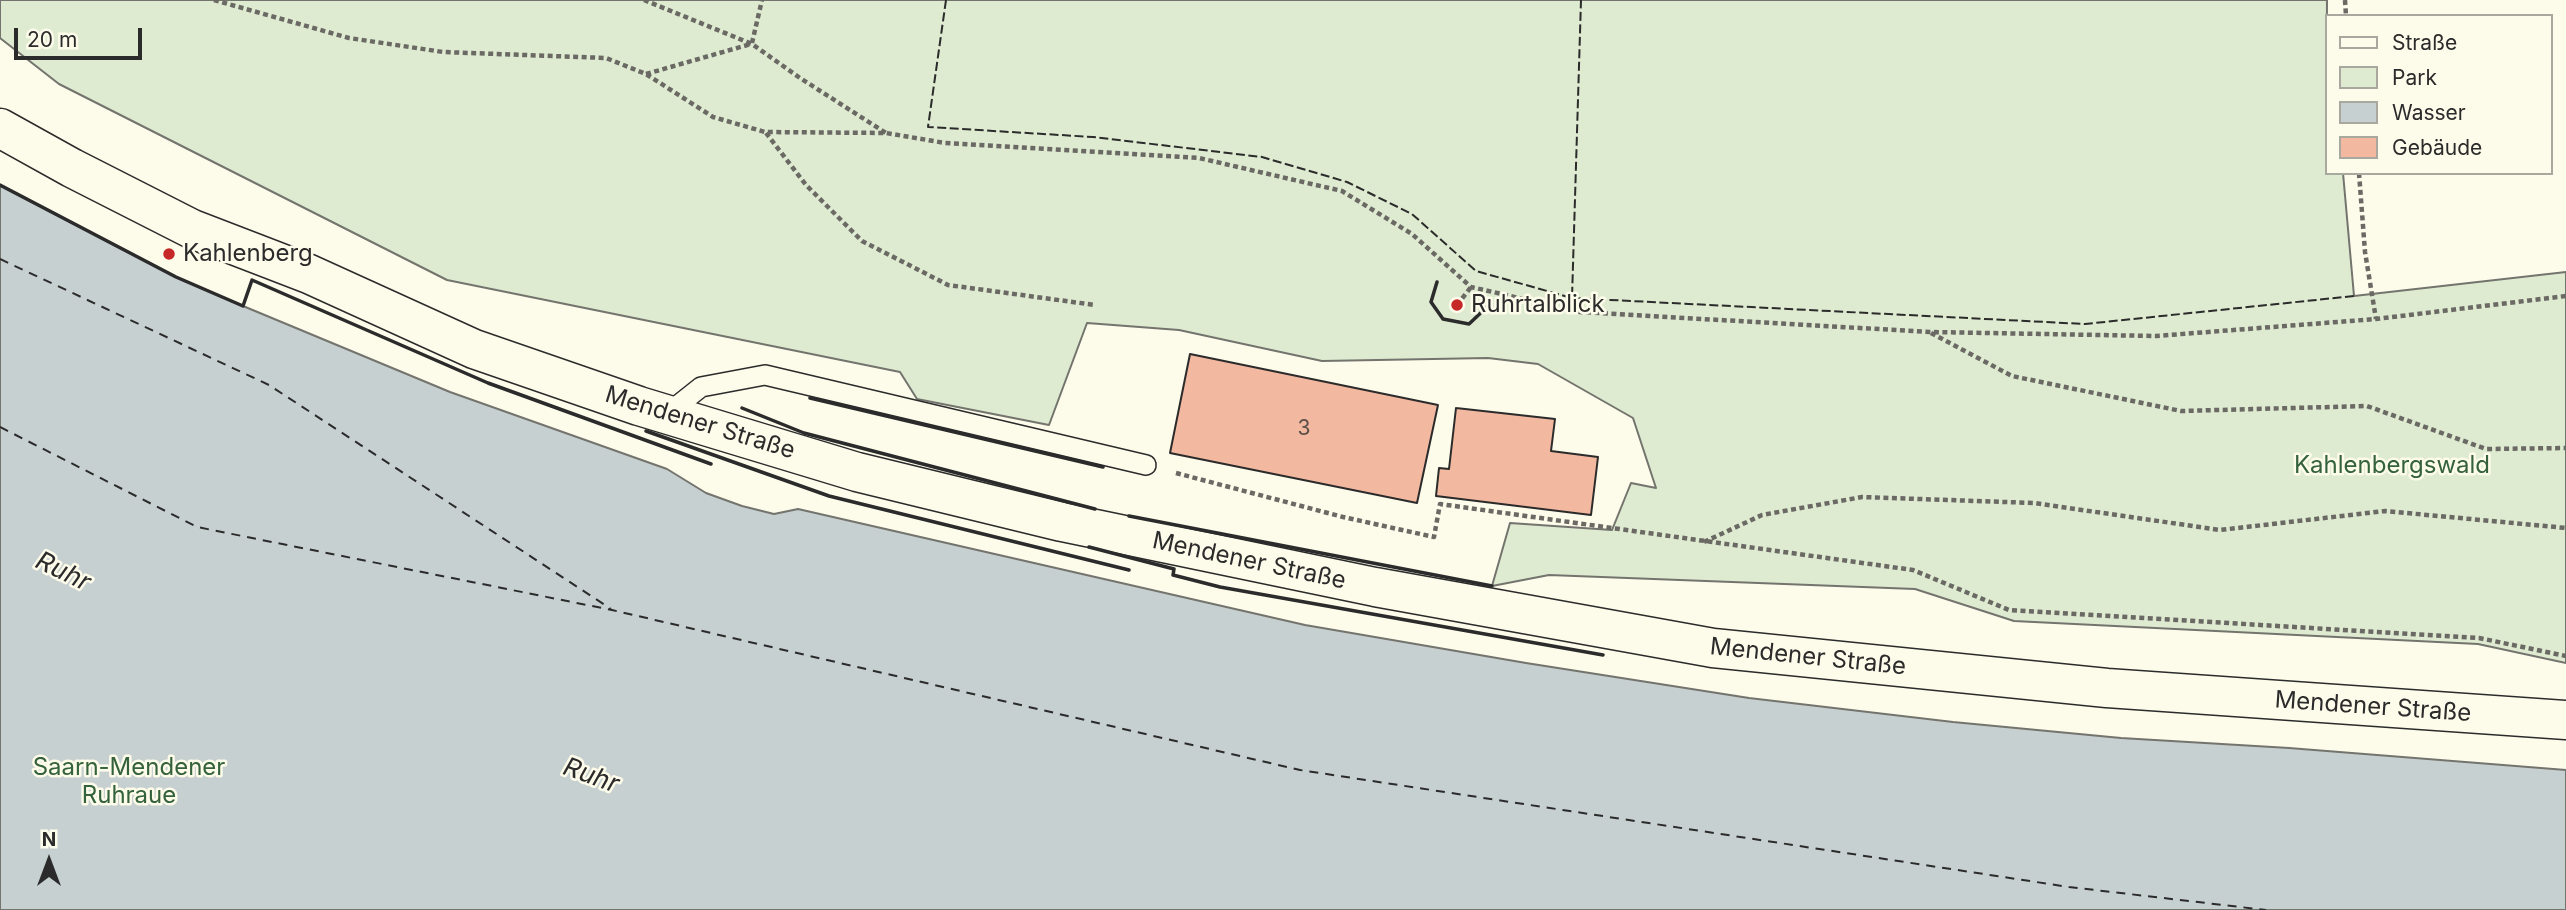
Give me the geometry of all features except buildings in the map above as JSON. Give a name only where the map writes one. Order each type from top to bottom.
[{"type":"street","name":"Mendener Straße","points":[[0,128],[192,229],[309,274],[474,349],[667,414],[857,472],[1062,522],[1375,587],[1713,648],[2107,688],[2566,720]]},
{"type":"lane","points":[[667,414],[701,387],[765,375],[1146,465]]},
{"type":"path","points":[[214,0],[349,38],[443,52],[606,58],[646,74],[713,117],[765,132],[886,133],[945,143],[1199,158],[1342,191],[1412,234],[1471,287],[1580,312],[1930,332],[2156,336],[2376,319],[2566,296]]},
{"type":"path","points":[[644,0],[752,44],[886,133]]},
{"type":"path","points":[[752,44],[762,0]]},
{"type":"path","points":[[646,74],[752,44]]},
{"type":"path","points":[[765,132],[806,185],[862,241],[948,285],[1095,305]]},
{"type":"path","points":[[2358,175],[2365,253],[2376,319]]},
{"type":"path","points":[[1457,305],[1471,287]]},
{"type":"path","points":[[1930,332],[2012,376],[2181,411],[2367,406],[2486,449],[2566,448]]},
{"type":"path","points":[[1146,465],[1343,517],[1434,537],[1440,504],[1913,570],[2009,610],[2479,638],[2566,656]]},
{"type":"path","points":[[1704,542],[1762,515],[1862,497],[2034,503],[2220,530],[2385,511],[2566,528]]},
{"type":"green space","name":"Kahlenbergswald","points":[[0,0],[2327,0],[2327,14],[2324,14],[2324,175],[2343,175],[2354,296],[2566,272],[2566,663],[2478,644],[2014,621],[1915,589],[1549,575],[1492,586],[1510,523],[1612,530],[1631,483],[1656,488],[1633,418],[1538,364],[1488,358],[1322,361],[1179,330],[1087,323],[1049,425],[917,399],[900,372],[447,280],[59,84],[0,38]]},
{"type":"water","name":"Ruhr","points":[[0,185],[176,277],[243,306],[450,392],[667,469],[706,493],[774,514],[798,509],[1305,625],[1749,698],[2121,738],[2566,770],[2566,910],[0,910]]},
{"type":"ferry route","points":[[0,259],[269,385],[611,609]]},
{"type":"ferry route","points":[[0,427],[197,527],[612,610],[1300,770],[2069,887],[2266,910]]},
{"type":"fence","points":[[946,0],[928,127],[1093,137],[1262,157],[1347,182],[1412,214],[1476,271],[1572,298],[1581,0]]},
{"type":"fence","points":[[1572,298],[2085,324],[2354,296]]},
{"type":"wall","points":[[0,185],[176,277],[243,306],[252,280],[488,383],[711,464]]},
{"type":"wall","points":[[1437,282],[1431,302],[1443,319],[1469,324],[1488,306]]},
{"type":"wall","points":[[810,398],[1103,467]]},
{"type":"wall","points":[[742,408],[804,433],[1095,509]]},
{"type":"wall","points":[[646,431],[829,496],[1129,570]]},
{"type":"wall","points":[[1129,516],[1492,586]]},
{"type":"wall","points":[[1089,547],[1174,569],[1173,575],[1220,587],[1603,655]]},
{"type":"place","name":"Kahlenberg","points":[[169,254]]},
{"type":"place","name":"Ruhrtalblick","points":[[1457,305]]},
{"type":"park label","name":"Saarn-Mendener Ruhraue","points":[[129,782]]}]
